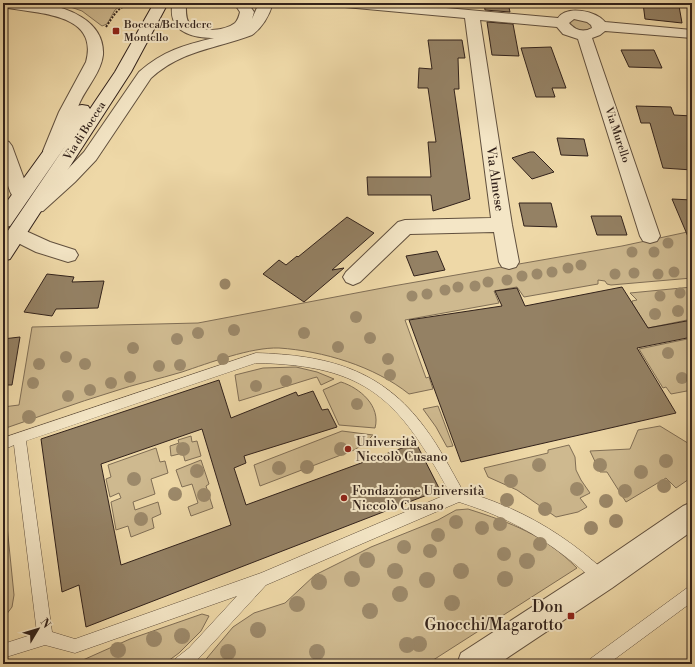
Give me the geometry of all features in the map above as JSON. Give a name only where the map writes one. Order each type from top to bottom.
[{"type":"street","name":"Via di Boccea","points":[[3,220],[29,200],[124,72],[161,3]]},
{"type":"street","points":[[179,3],[180,19],[185,27],[202,34],[213,34],[232,30],[244,22],[248,12],[241,3]]},
{"type":"street","points":[[3,146],[29,200],[70,178],[90,156],[152,68],[182,50],[247,32],[260,20],[266,3]]},
{"type":"street","points":[[345,3],[446,7],[472,14],[567,14],[591,18],[600,26],[692,34]]},
{"type":"street","points":[[10,4],[44,8],[70,16],[86,26],[94,43],[94,60],[72,100],[52,151]]},
{"type":"street","name":"Via di Boccea","points":[[3,254],[17,234],[29,200],[52,151],[80,113],[109,68],[143,4]]},
{"type":"street","name":"Via Almese","points":[[353,277],[405,227],[502,225],[472,14]]},
{"type":"street","points":[[567,14],[566,29],[584,35],[594,33],[600,26]]},
{"type":"street","name":"Via Murello","points":[[584,35],[650,236]]},
{"type":"street","points":[[502,225],[509,262]]},
{"type":"street","points":[[17,234],[43,247],[68,255]]},
{"type":"street","points":[[472,664],[602,578],[692,515]]},
{"type":"lane","points":[[3,444],[256,358],[283,358],[328,367],[346,373],[374,386],[384,393],[397,405],[424,437],[459,496]]},
{"type":"lane","points":[[19,438],[46,638]]},
{"type":"lane","points":[[3,651],[46,638],[75,646],[261,580],[459,496],[494,507],[540,529],[572,550],[602,578]]},
{"type":"lane","points":[[180,664],[194,653],[261,580]]},
{"type":"lane","points":[[595,664],[692,593]]},
{"type":"path","points":[[101,28],[108,24],[117,10],[127,4],[143,4]]},
{"type":"shaded area","points":[[124,3],[115,10],[107,24],[102,26],[82,11],[62,4]]},
{"type":"shaded area","points":[[576,18],[591,22],[592,28],[581,30],[570,26],[569,22]]},
{"type":"shaded area","points":[[692,231],[692,278],[611,285],[607,284],[605,281],[598,280],[598,284],[524,297],[517,287],[494,291],[499,303],[405,320],[426,378],[429,377],[433,389],[409,394],[380,375],[330,356],[296,350],[268,348],[230,356],[182,372],[121,389],[3,429],[3,407],[19,405],[32,327],[198,323],[393,286],[622,246]]},
{"type":"shaded area","points":[[692,287],[692,319],[648,328],[632,303],[632,301],[637,300],[630,293]]},
{"type":"shaded area","points":[[692,338],[692,390],[671,394],[666,387],[663,388],[639,349]]},
{"type":"shaded area","points":[[296,367],[317,372],[334,379],[321,385],[317,377],[239,401],[235,375],[263,368]]},
{"type":"shaded area","points":[[341,382],[362,393],[372,405],[375,412],[375,428],[339,425],[323,390]]},
{"type":"shaded area","points":[[438,406],[453,446],[447,447],[436,427],[423,409]]},
{"type":"shaded area","points":[[660,426],[691,445],[692,477],[676,488],[666,478],[626,502],[607,472],[600,472],[590,451],[630,449],[638,430]]},
{"type":"shaded area","points":[[342,431],[373,435],[364,444],[354,450],[260,486],[254,465]]},
{"type":"shaded area","points":[[191,436],[192,442],[197,441],[201,456],[185,461],[183,453],[171,456],[170,446],[179,443],[178,440]]},
{"type":"shaded area","points":[[569,445],[575,457],[576,470],[590,493],[580,498],[587,507],[578,512],[556,517],[517,490],[488,477],[484,468],[548,453],[548,450]]},
{"type":"shaded area","points":[[156,448],[160,462],[165,461],[168,473],[151,479],[155,494],[133,502],[135,510],[158,502],[161,514],[152,518],[154,528],[131,537],[128,526],[116,530],[111,502],[121,498],[119,493],[110,497],[106,479],[111,477],[108,465]]},
{"type":"shaded area","points":[[201,460],[209,484],[206,486],[213,508],[191,516],[188,507],[198,503],[192,484],[182,487],[176,470]]},
{"type":"shaded area","points":[[3,486],[14,595],[12,607],[3,619]]},
{"type":"shaded area","points":[[468,509],[499,519],[527,531],[552,547],[577,568],[427,664],[202,664],[233,627],[254,613],[285,603],[315,575],[371,547],[438,520],[456,510]]},
{"type":"shaded area","points":[[202,614],[209,616],[201,631],[179,653],[164,664],[74,664],[130,639]]},
{"type":"building","points":[[484,3],[508,3],[510,12],[485,10]]},
{"type":"building","points":[[643,3],[679,6],[682,23],[645,19]]},
{"type":"building","points":[[487,22],[513,24],[519,56],[492,55]]},
{"type":"building","points":[[428,40],[462,40],[465,58],[458,58],[459,89],[454,89],[470,199],[433,211],[431,195],[368,195],[367,177],[431,177],[428,142],[436,142],[428,88],[418,88],[419,68],[432,69]]},
{"type":"building","points":[[551,47],[566,88],[552,88],[555,97],[536,97],[521,48]]},
{"type":"building","points":[[621,50],[654,50],[662,68],[629,67]]},
{"type":"building","points":[[636,106],[671,107],[674,115],[692,116],[692,170],[663,168],[650,123],[641,123]]},
{"type":"building","points":[[557,138],[584,139],[588,156],[561,155]]},
{"type":"building","points":[[534,152],[554,172],[532,179],[512,158]]},
{"type":"building","points":[[672,199],[692,200],[692,246]]},
{"type":"building","points":[[519,203],[551,203],[557,227],[524,226]]},
{"type":"building","points":[[591,216],[621,216],[627,235],[597,235]]},
{"type":"building","points":[[347,217],[374,233],[332,270],[344,268],[304,302],[263,274],[279,260],[286,265],[297,256],[298,257]]},
{"type":"building","points":[[437,251],[445,270],[414,276],[406,256]]},
{"type":"building","points":[[47,274],[74,277],[72,282],[104,281],[98,308],[56,309],[52,316],[24,312]]},
{"type":"building","points":[[622,287],[648,328],[692,320],[692,337],[637,348],[676,413],[461,462],[409,320],[502,306],[495,291],[517,288],[525,306]]},
{"type":"building","points":[[20,337],[12,385],[3,385],[3,339]]},
{"type":"building","name":"Fondazione Università Niccolò Cusano","points":[[219,380],[231,418],[296,392],[298,396],[313,391],[322,410],[328,409],[337,427],[244,456],[246,463],[234,468],[246,505],[416,443],[440,490],[86,627],[79,585],[62,592],[41,439]],"holes":[[[202,429],[231,525],[121,565],[101,464]]]},
{"type":"place","name":"Boccea/Belvedere Montello","points":[[116,31]]},
{"type":"place","name":"Università Niccolò Cusano","points":[[348,449]]},
{"type":"place","name":"Fondazione Università Niccolò Cusano","points":[[344,498]]},
{"type":"place","name":"Don Gnocchi/Magarotto","points":[[571,616]]}]
